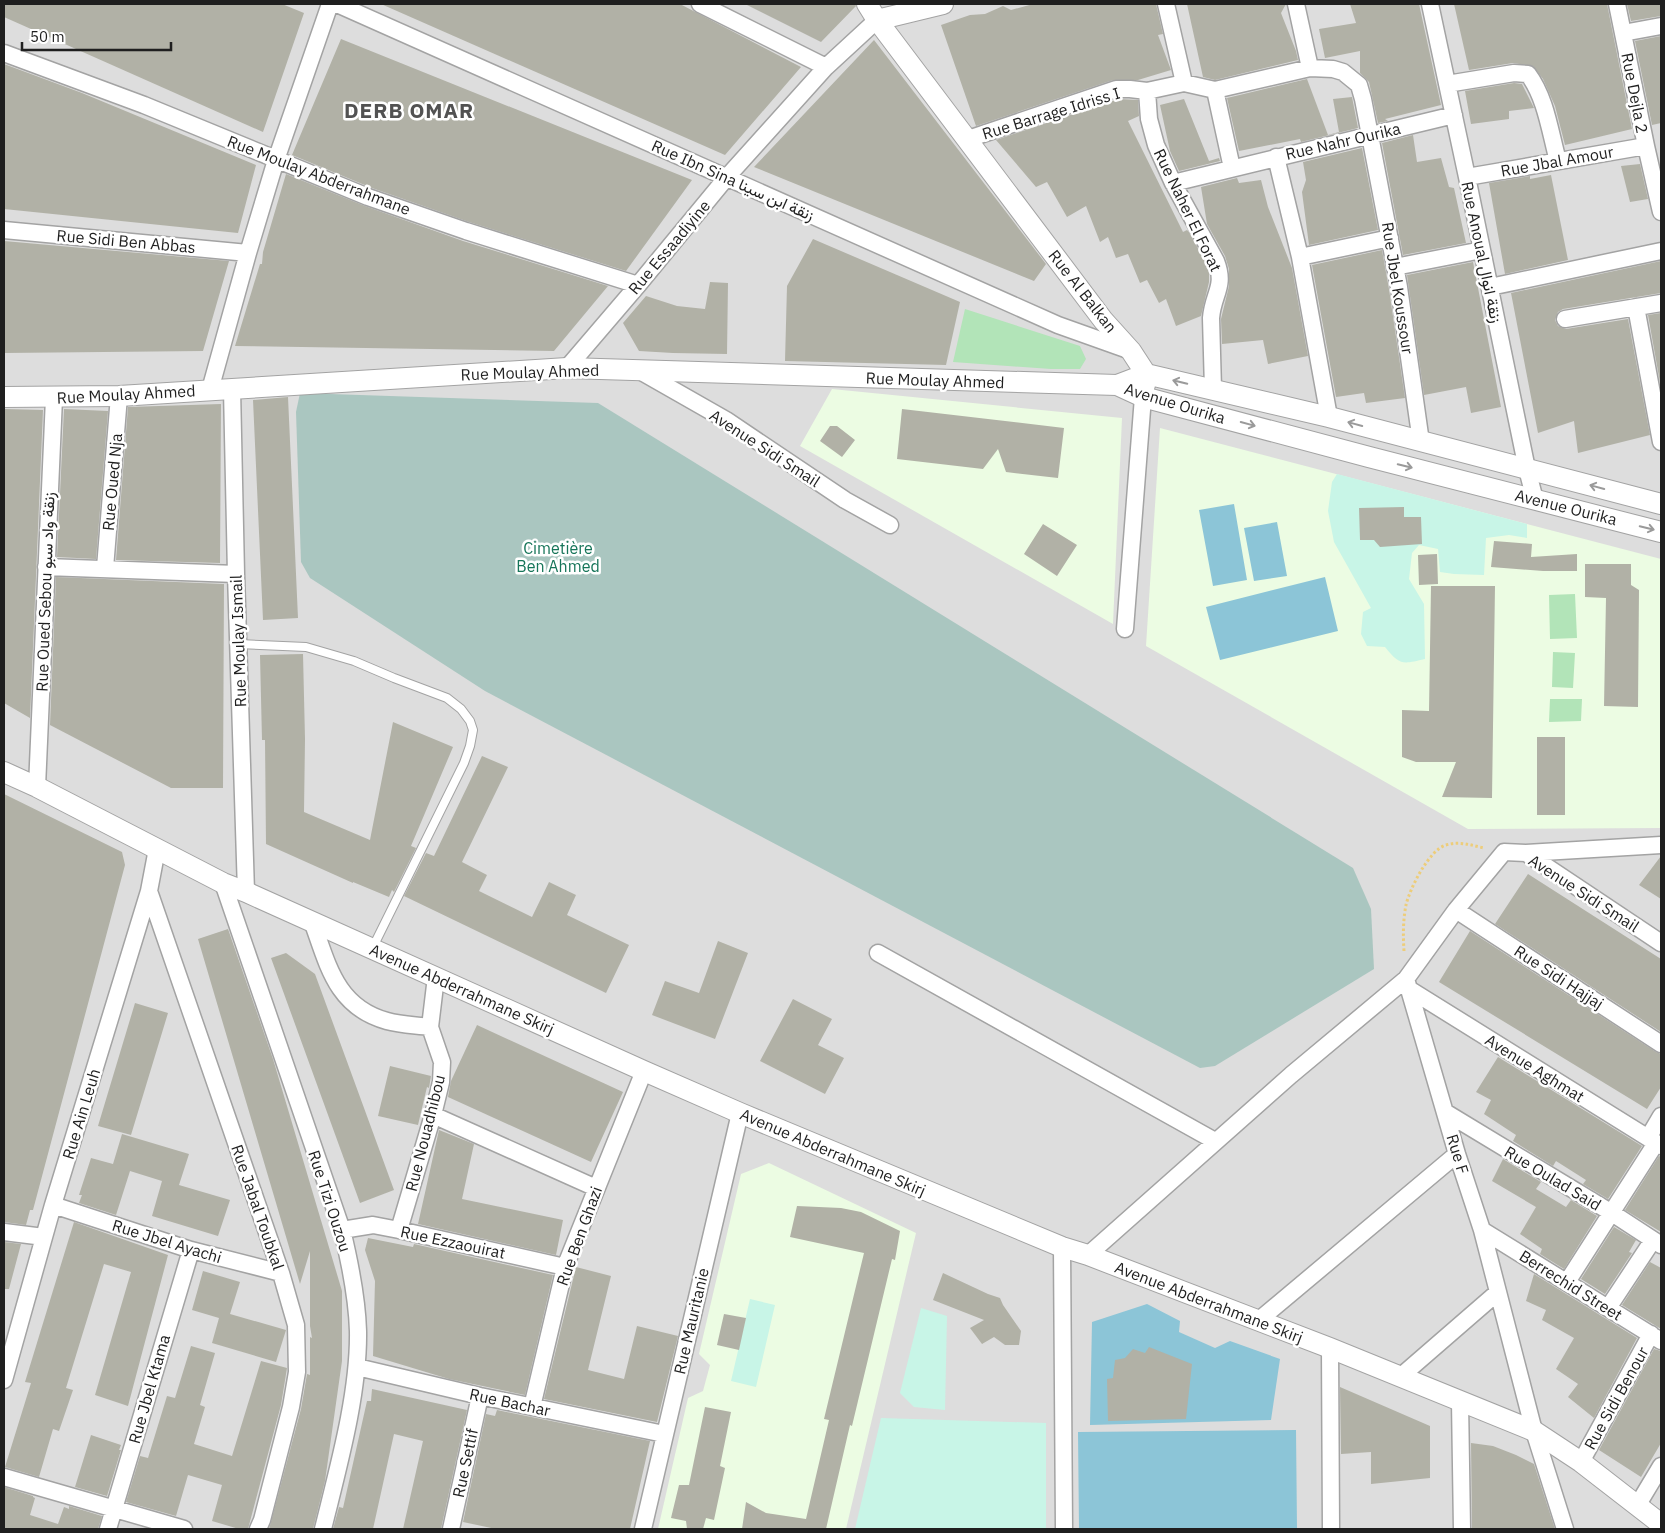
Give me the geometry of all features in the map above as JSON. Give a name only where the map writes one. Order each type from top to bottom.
[{"type":"street","points":[[210,390],[276,160],[330,4]]},
{"type":"street","name":"Rue Ibn Sina زنقة ابن سينا","points":[[337,4],[1058,325],[1131,351]]},
{"type":"street","points":[[700,4],[826,67]]},
{"type":"street","points":[[872,12],[943,4]]},
{"type":"street","points":[[1166,4],[1184,83]]},
{"type":"street","points":[[1296,4],[1310,68]]},
{"type":"street","name":"Rue Anoual زنقة انوال","points":[[1430,4],[1535,500]]},
{"type":"street","name":"Rue Dejla 2","points":[[1617,4],[1661,212]]},
{"type":"street","name":"Rue Essaadiyine","points":[[567,368],[726,177],[826,67],[872,12]]},
{"type":"street","name":"Rue Al Balkan","points":[[872,12],[1103,320],[1131,351],[1146,374]]},
{"type":"street","points":[[1623,33],[1661,26]]},
{"type":"street","name":"Rue Moulay Abderrahmane","points":[[4,53],[144,105],[368,197],[466,231],[638,284]]},
{"type":"street","name":"Rue Barrage Idriss I","points":[[968,139],[1116,89],[1147,91],[1184,83],[1215,90],[1310,68]]},
{"type":"street","name":"Rue Jbel Koussour","points":[[1310,68],[1333,69],[1343,72],[1352,78],[1359,86],[1361,92],[1395,267],[1421,442]]},
{"type":"street","points":[[1447,84],[1514,73],[1528,74],[1536,84],[1558,161]]},
{"type":"street","points":[[1215,90],[1232,168]]},
{"type":"street","name":"Rue Naher El Forat","points":[[1147,91],[1149,119],[1156,145],[1173,183],[1220,271],[1218,292],[1214,300],[1211,318],[1213,389]]},
{"type":"street","name":"Rue Nahr Ourika","points":[[1173,183],[1454,114]]},
{"type":"street","name":"Rue Jbal Amour","points":[[1467,177],[1646,146]]},
{"type":"street","points":[[1276,157],[1300,257],[1329,418]]},
{"type":"street","name":"Rue Sidi Ben Abbas","points":[[4,230],[248,253]]},
{"type":"street","points":[[1300,257],[1390,238]]},
{"type":"street","points":[[1395,267],[1482,250]]},
{"type":"street","points":[[1490,287],[1661,251]]},
{"type":"street","points":[[1565,319],[1661,303]]},
{"type":"street","points":[[1636,307],[1661,442]]},
{"type":"street","name":"Rue Moulay Ahmed","points":[[4,397],[119,396],[567,368],[1117,385]]},
{"type":"street","name":"Avenue Sidi Smail","points":[[640,371],[726,420],[845,500],[890,525]]},
{"type":"street","points":[[1124,628],[1146,374]]},
{"type":"street","name":"Avenue Ourika","points":[[1117,385],[1146,374],[1329,418],[1661,504]]},
{"type":"street","name":"Avenue Ourika","points":[[1117,385],[1144,397],[1661,532]]},
{"type":"street","name":"Rue Moulay Ismail","points":[[232,389],[246,892]]},
{"type":"street","name":"Rue Oued Nja","points":[[104,568],[119,396]]},
{"type":"street","name":"Rue Oued Sebou زنقة واد سبو","points":[[37,787],[54,398]]},
{"type":"street","points":[[46,567],[236,574]]},
{"type":"street","name":"Avenue Abderrahmane Skirj","points":[[4,772],[37,787],[223,883],[740,1113],[1062,1247],[1088,1255],[1330,1348],[1534,1431],[1581,1462],[1661,1524]]},
{"type":"street","points":[[1526,853],[1661,845]]},
{"type":"street","name":"Rue Ain Leuh","points":[[4,1380],[53,1205],[149,891],[157,849]]},
{"type":"street","points":[[1088,1255],[1215,1141],[1408,984],[1456,910],[1504,852]]},
{"type":"street","name":"Avenue Sidi Smail","points":[[1504,852],[1526,853],[1661,944]]},
{"type":"street","name":"Rue Tizi Ouzou","points":[[223,883],[342,1230],[350,1265],[358,1331],[357,1367],[346,1431],[323,1529]]},
{"type":"street","name":"Rue Jabal Toubkal","points":[[149,891],[281,1273],[296,1325],[297,1372],[291,1407],[262,1520],[258,1529]]},
{"type":"street","name":"Rue Sidi Hajjaj","points":[[1456,910],[1661,1044]]},
{"type":"street","points":[[312,921],[338,988],[360,1010],[387,1021],[430,1027]]},
{"type":"street","points":[[878,953],[1215,1141]]},
{"type":"street","name":"Rue Nouadhibou","points":[[399,1230],[441,1082],[442,1062],[430,1027],[436,977]]},
{"type":"street","name":"Rue F","points":[[1408,984],[1457,1154],[1482,1230],[1534,1431],[1565,1529]]},
{"type":"street","name":"Avenue Aghmat","points":[[1408,984],[1655,1142]]},
{"type":"street","name":"Rue Ben Ghazi","points":[[532,1407],[565,1267],[644,1071]]},
{"type":"street","name":"Rue Oulad Said","points":[[1445,1112],[1657,1242]]},
{"type":"street","name":"Rue Mauritanie","points":[[643,1529],[740,1113]]},
{"type":"street","points":[[433,1115],[596,1188]]},
{"type":"street","points":[[1566,1282],[1612,1213],[1655,1142],[1661,1116]]},
{"type":"street","points":[[1258,1321],[1457,1154]]},
{"type":"street","name":"Rue Jbel Ayachi","points":[[53,1205],[191,1250],[281,1273]]},
{"type":"street","name":"Rue Ezzaouirat","points":[[342,1230],[373,1226],[399,1230],[565,1267]]},
{"type":"street","name":"Berrechid Street","points":[[1482,1230],[1656,1338]]},
{"type":"street","points":[[4,1232],[44,1237]]},
{"type":"street","points":[[1608,1308],[1657,1242]]},
{"type":"street","points":[[1062,1247],[1064,1529]]},
{"type":"street","name":"Rue Jbel Ktama","points":[[108,1529],[191,1250]]},
{"type":"street","points":[[1400,1377],[1498,1292]]},
{"type":"street","name":"Rue Sidi Benour","points":[[1581,1462],[1656,1338]]},
{"type":"street","points":[[1330,1348],[1331,1529]]},
{"type":"street","name":"Rue Bachar","points":[[357,1367],[480,1396],[664,1434]]},
{"type":"street","name":"Rue Settif","points":[[450,1529],[480,1396]]},
{"type":"street","points":[[1460,1401],[1462,1529]]},
{"type":"street","points":[[1637,1506],[1661,1466]]},
{"type":"street","points":[[4,1477],[184,1529]]},
{"type":"lane","points":[[238,644],[306,647],[354,661],[447,698],[461,709],[470,721],[473,730],[464,763],[372,949]]},
{"type":"path","points":[[1408,984],[1403,928],[1406,903],[1418,876],[1430,858],[1444,846],[1462,843],[1504,852]]},
{"type":"shaded area","points":[[4,4],[1661,4],[1661,1529],[4,1529]]},
{"type":"shaded area","points":[[832,389],[1122,418],[1113,624],[800,446]]},
{"type":"shaded area","points":[[1160,428],[1661,559],[1661,828],[1468,829],[1146,646]]},
{"type":"shaded area","points":[[1337,474],[1527,524],[1527,538],[1509,535],[1486,538],[1484,575],[1440,572],[1438,549],[1419,545],[1412,553],[1409,579],[1424,604],[1425,659],[1402,662],[1394,658],[1385,647],[1367,646],[1361,634],[1363,612],[1371,608],[1334,542],[1328,511],[1332,482]]},
{"type":"shaded area","points":[[1234,504],[1247,580],[1213,586],[1199,510]]},
{"type":"shaded area","points":[[1277,522],[1287,576],[1254,581],[1244,528]]},
{"type":"shaded area","points":[[1325,577],[1338,631],[1220,660],[1206,607]]},
{"type":"shaded area","points":[[769,1163],[916,1233],[846,1529],[658,1529],[688,1398],[703,1391],[710,1365],[699,1354],[741,1174]]},
{"type":"shaded area","points":[[750,1299],[775,1305],[756,1387],[731,1381]]},
{"type":"shaded area","points":[[1147,1304],[1180,1321],[1179,1332],[1215,1348],[1230,1341],[1280,1359],[1271,1420],[1090,1425],[1092,1322]]},
{"type":"shaded area","points":[[921,1308],[947,1316],[945,1410],[914,1407],[900,1393]]},
{"type":"shaded area","points":[[881,1418],[1046,1423],[1046,1529],[855,1529]]},
{"type":"shaded area","points":[[1296,1430],[1297,1529],[1079,1529],[1078,1432]]},
{"type":"green space","points":[[965,309],[1080,346],[1086,359],[1080,369],[1051,369],[953,362]]},
{"type":"green space","name":"Cimetière Ben Ahmed","points":[[300,393],[598,403],[1353,868],[1371,909],[1374,969],[1215,1066],[1200,1068],[485,691],[310,578],[301,562],[296,412]]},
{"type":"green space","points":[[1575,594],[1577,638],[1550,639],[1549,595]]},
{"type":"green space","points":[[1553,652],[1575,653],[1573,688],[1552,687]]},
{"type":"green space","points":[[1550,699],[1582,699],[1581,721],[1549,722]]},
{"type":"building","points":[[4,4],[282,4],[304,13],[263,132],[4,17]]},
{"type":"building","points":[[381,4],[680,4],[801,67],[725,155]]},
{"type":"building","points":[[745,4],[855,4],[856,6],[821,42]]},
{"type":"building","points":[[1033,4],[1156,4],[1163,34],[1158,35],[1171,70],[1138,80],[1113,80],[976,126],[941,25],[970,15],[985,14],[1003,6],[1011,10]]},
{"type":"building","points":[[1187,4],[1286,4],[1281,13],[1298,60],[1215,80],[1203,77]]},
{"type":"building","points":[[1350,4],[1419,4],[1441,105],[1385,119],[1388,121],[1378,123],[1369,82],[1360,73],[1360,51],[1325,58],[1319,29],[1356,23]]},
{"type":"building","points":[[1454,4],[1607,4],[1632,129],[1565,145],[1555,106],[1543,79],[1533,66],[1513,63],[1469,70]]},
{"type":"building","points":[[1627,4],[1661,4],[1661,16],[1631,21]]},
{"type":"building","points":[[1661,36],[1661,123],[1652,125],[1635,41]]},
{"type":"building","points":[[341,39],[692,180],[626,271],[469,222],[372,188],[292,155]]},
{"type":"building","points":[[874,40],[1046,264],[1034,281],[754,167]]},
{"type":"building","points":[[4,64],[82,93],[256,165],[238,233],[4,209]]},
{"type":"building","points":[[1307,79],[1328,135],[1339,132],[1333,99],[1352,97],[1358,128],[1301,142],[1300,139],[1239,151],[1227,98]]},
{"type":"building","points":[[1514,83],[1522,84],[1534,108],[1509,111],[1509,119],[1471,124],[1465,91]]},
{"type":"building","points":[[1118,99],[1138,100],[1139,116],[1128,121],[1183,232],[1187,230],[1189,232],[1209,272],[1209,282],[1201,316],[1176,326],[1166,299],[1159,303],[1147,280],[1140,283],[1128,254],[1116,258],[1108,237],[1100,242],[1086,206],[1067,217],[1047,182],[1036,187],[996,140]]},
{"type":"building","points":[[1184,99],[1209,161],[1219,158],[1220,161],[1179,171],[1170,151],[1160,105]]},
{"type":"building","points":[[1413,135],[1417,162],[1441,158],[1449,187],[1454,188],[1466,243],[1403,255],[1382,143]]},
{"type":"building","points":[[1362,148],[1378,230],[1309,245],[1302,192],[1306,180],[1303,162]]},
{"type":"building","points":[[1640,164],[1648,199],[1630,202],[1621,166]]},
{"type":"building","points":[[286,174],[365,206],[463,241],[608,286],[554,351],[235,346],[260,264],[262,264],[263,252]]},
{"type":"building","points":[[1551,175],[1568,260],[1505,274],[1489,183],[1530,176],[1530,179]]},
{"type":"building","points":[[1237,178],[1239,183],[1261,180],[1268,207],[1292,268],[1308,356],[1268,364],[1263,340],[1222,344],[1221,319],[1229,286],[1229,269],[1225,256],[1207,224],[1201,187]]},
{"type":"building","points":[[813,239],[960,302],[946,365],[785,361],[787,286]]},
{"type":"building","points":[[4,241],[229,261],[203,351],[4,353]]},
{"type":"building","points":[[1382,250],[1405,398],[1366,403],[1364,393],[1336,397],[1312,265]]},
{"type":"building","points":[[1661,261],[1661,293],[1563,309],[1558,312],[1555,320],[1558,326],[1566,329],[1628,319],[1650,435],[1578,453],[1574,421],[1538,433],[1511,293]]},
{"type":"building","points":[[1473,262],[1501,407],[1471,413],[1466,387],[1424,395],[1407,275]]},
{"type":"building","points":[[710,282],[728,283],[727,354],[639,351],[623,323],[646,296],[677,306],[705,309]]},
{"type":"building","points":[[1661,313],[1661,388],[1648,315]]},
{"type":"building","points":[[288,397],[298,618],[263,620],[253,400]]},
{"type":"building","points":[[221,404],[220,563],[116,560],[128,407]]},
{"type":"building","points":[[4,409],[43,410],[30,718],[4,703]]},
{"type":"building","points":[[64,409],[108,411],[96,559],[57,557]]},
{"type":"building","points":[[902,409],[1064,428],[1058,478],[1006,472],[998,449],[983,469],[897,459]]},
{"type":"building","points":[[830,426],[837,426],[855,440],[842,457],[820,441]]},
{"type":"building","points":[[1404,507],[1404,517],[1421,517],[1422,544],[1380,547],[1374,540],[1360,540],[1359,508]]},
{"type":"building","points":[[1043,524],[1077,545],[1057,576],[1024,554]]},
{"type":"building","points":[[1494,541],[1532,544],[1531,557],[1577,554],[1577,571],[1543,571],[1491,567]]},
{"type":"building","points":[[1437,554],[1438,584],[1419,585],[1418,555]]},
{"type":"building","points":[[1585,564],[1631,564],[1631,585],[1639,590],[1638,707],[1604,706],[1606,598],[1585,597]]},
{"type":"building","points":[[56,577],[224,584],[223,788],[171,788],[50,725]]},
{"type":"building","points":[[1431,586],[1495,586],[1492,798],[1442,797],[1456,762],[1416,762],[1402,757],[1402,710],[1429,711]]},
{"type":"building","points":[[303,654],[304,812],[370,840],[393,722],[453,747],[411,846],[416,848],[394,892],[392,890],[389,897],[266,844],[265,740],[262,740],[260,655]]},
{"type":"building","points":[[1537,737],[1565,737],[1565,815],[1537,815]]},
{"type":"building","points":[[482,756],[508,767],[462,862],[487,875],[479,891],[532,917],[549,882],[576,895],[567,915],[629,945],[606,993],[404,896],[426,853],[434,856]]},
{"type":"building","points":[[4,794],[122,852],[125,865],[33,1210],[30,1210],[26,1225],[4,1222]]},
{"type":"building","points":[[1661,856],[1661,899],[1639,885]]},
{"type":"building","points":[[1528,874],[1661,959],[1661,1032],[1495,924]]},
{"type":"building","points":[[228,929],[273,1059],[342,1291],[342,1361],[325,1481],[313,1529],[269,1529],[301,1409],[307,1374],[310,1375],[310,1337],[312,1338],[310,1326],[310,1251],[300,1284],[198,939]]},
{"type":"building","points":[[1470,931],[1661,1054],[1661,1087],[1647,1109],[1439,982]]},
{"type":"building","points":[[718,941],[748,953],[715,1039],[652,1015],[665,981],[699,993]]},
{"type":"building","points":[[286,953],[315,974],[394,1190],[360,1203],[271,958]]},
{"type":"building","points":[[793,999],[832,1019],[818,1045],[844,1058],[825,1094],[760,1061]]},
{"type":"building","points":[[135,1003],[168,1013],[131,1135],[98,1126]]},
{"type":"building","points":[[477,1025],[623,1092],[591,1162],[448,1097],[451,1081]]},
{"type":"building","points":[[1498,1057],[1642,1146],[1608,1199],[1583,1184],[1586,1180],[1556,1161],[1553,1166],[1513,1141],[1516,1135],[1484,1114],[1491,1100],[1476,1092]]},
{"type":"building","points":[[390,1066],[431,1076],[418,1125],[378,1116]]},
{"type":"building","points":[[439,1130],[474,1144],[462,1199],[563,1220],[556,1255],[418,1224]]},
{"type":"building","points":[[122,1134],[189,1154],[179,1185],[230,1200],[218,1236],[152,1216],[162,1181],[130,1171],[116,1215],[79,1203],[82,1195],[79,1195],[91,1158],[113,1164]]},
{"type":"building","points":[[1659,1156],[1661,1157],[1661,1232],[1625,1210]]},
{"type":"building","points":[[1503,1159],[1541,1182],[1536,1189],[1566,1207],[1571,1200],[1597,1216],[1564,1269],[1540,1254],[1542,1249],[1520,1234],[1536,1207],[1492,1181]]},
{"type":"building","points":[[797,1206],[841,1208],[861,1212],[900,1231],[895,1260],[892,1259],[826,1529],[742,1529],[746,1502],[766,1513],[806,1519],[829,1420],[824,1419],[864,1253],[790,1237]]},
{"type":"building","points":[[74,1222],[168,1255],[128,1406],[95,1395],[131,1272],[104,1264],[66,1388],[73,1390],[59,1431],[53,1429],[39,1477],[5,1467],[31,1383],[25,1382]]},
{"type":"building","points":[[1614,1227],[1636,1240],[1629,1252],[1632,1253],[1605,1294],[1581,1279]]},
{"type":"building","points":[[368,1238],[413,1247],[414,1244],[553,1275],[525,1395],[449,1379],[373,1356],[375,1281],[365,1250]]},
{"type":"building","points":[[4,1242],[21,1244],[9,1289],[4,1289]]},
{"type":"building","points":[[1650,1262],[1661,1268],[1661,1329],[1622,1305]]},
{"type":"building","points":[[576,1267],[611,1276],[588,1370],[624,1379],[637,1326],[678,1336],[657,1422],[544,1399]]},
{"type":"building","points":[[203,1271],[240,1282],[230,1314],[286,1330],[276,1362],[212,1343],[219,1318],[192,1310]]},
{"type":"building","points":[[943,1273],[1000,1298],[1021,1331],[1019,1345],[1005,1345],[994,1337],[982,1344],[970,1328],[984,1320],[933,1300]]},
{"type":"building","points":[[1534,1274],[1637,1338],[1594,1418],[1568,1397],[1578,1384],[1556,1369],[1574,1338],[1542,1320],[1546,1310],[1526,1301]]},
{"type":"building","points":[[724,1314],[746,1318],[739,1350],[717,1345]]},
{"type":"building","points":[[191,1346],[215,1353],[200,1405],[205,1407],[194,1444],[232,1456],[261,1361],[287,1368],[281,1405],[248,1529],[239,1529],[212,1521],[222,1485],[188,1475],[176,1516],[126,1502],[140,1456],[148,1458],[167,1396],[175,1398]]},
{"type":"building","points":[[1149,1347],[1192,1364],[1186,1419],[1108,1421],[1107,1379],[1113,1378],[1115,1360],[1125,1358],[1133,1349],[1145,1353]]},
{"type":"building","points":[[1654,1349],[1661,1351],[1661,1443],[1641,1477],[1599,1450]]},
{"type":"building","points":[[1340,1387],[1430,1426],[1430,1478],[1371,1484],[1371,1452],[1341,1454]]},
{"type":"building","points":[[372,1389],[467,1410],[441,1529],[403,1529],[423,1441],[394,1434],[373,1529],[333,1529],[339,1507],[343,1508],[367,1401],[371,1401]]},
{"type":"building","points":[[705,1407],[731,1412],[720,1466],[725,1468],[714,1520],[706,1518],[703,1529],[687,1529],[686,1521],[671,1518],[679,1485],[689,1485]]},
{"type":"building","points":[[497,1410],[650,1441],[630,1529],[496,1529],[463,1522],[486,1414],[495,1416]]},
{"type":"building","points":[[91,1435],[121,1445],[107,1496],[75,1487]]},
{"type":"building","points":[[1471,1443],[1493,1446],[1534,1464],[1555,1529],[1472,1529]]},
{"type":"building","points":[[4,1487],[35,1498],[30,1515],[58,1524],[64,1507],[69,1509],[69,1506],[102,1516],[98,1529],[4,1529]]},
{"type":"district","name":"DERB OMAR","points":[[409,110]]}]
